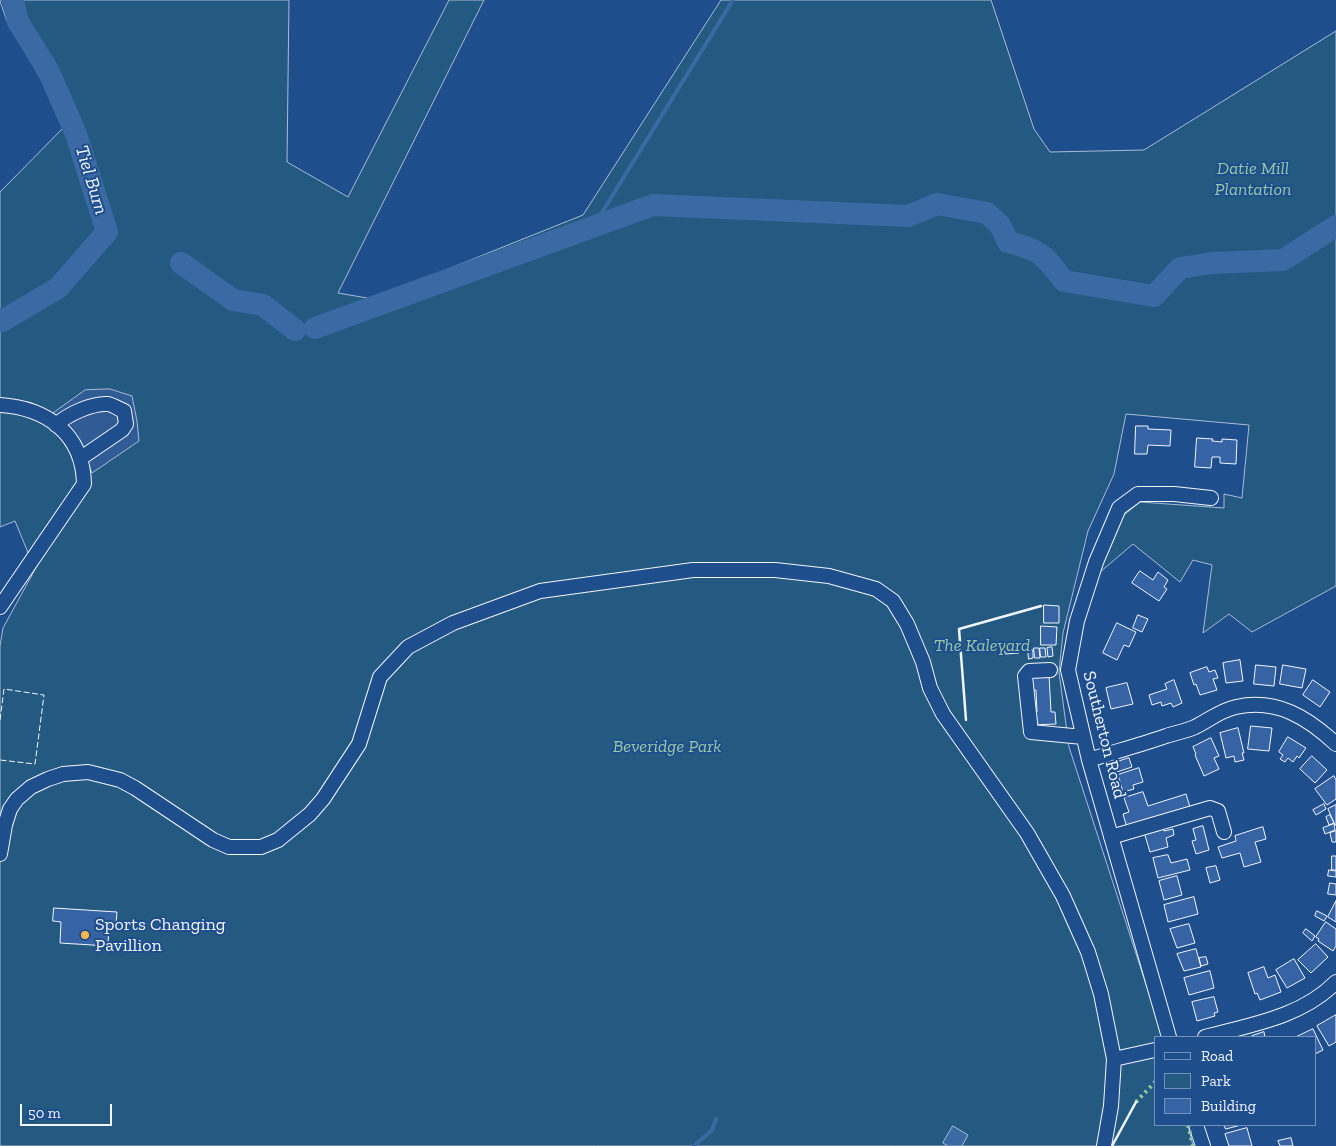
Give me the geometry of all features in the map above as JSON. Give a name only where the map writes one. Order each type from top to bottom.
[{"type":"street","points":[[56,425],[62,419],[81,410],[109,404],[124,411],[126,424],[122,430],[82,458]]},
{"type":"street","points":[[0,405],[13,406],[38,413],[63,430],[73,442],[82,458],[84,484],[0,607]]},
{"type":"street","name":"Southerton Road","points":[[1169,1036],[1088,760],[1068,670],[1077,621],[1096,562],[1120,508],[1138,494],[1174,494],[1211,498]]},
{"type":"street","points":[[0,854],[5,825],[10,809],[17,799],[31,787],[48,779],[63,774],[88,772],[120,780],[213,840],[229,846],[261,847],[278,840],[310,814],[323,799],[359,744],[380,677],[408,647],[453,623],[540,591],[693,570],[776,570],[828,576],[876,589],[893,601],[907,624],[923,662],[930,688],[943,714],[1027,833],[1062,896],[1088,952],[1101,994],[1114,1058],[1111,1106],[1104,1146]]},
{"type":"street","points":[[1050,670],[1029,671],[1025,676],[1031,732],[1083,737]]},
{"type":"street","points":[[1088,760],[1195,727],[1220,713],[1236,707],[1256,705],[1294,712],[1310,722],[1336,744]]},
{"type":"street","points":[[1111,837],[1201,809],[1210,808],[1218,811],[1224,832]]},
{"type":"street","points":[[1209,1036],[1278,1017],[1308,1003],[1336,982]]},
{"type":"street","points":[[1114,1058],[1154,1050]]},
{"type":"street","points":[[1196,1126],[1203,1146]]},
{"type":"green space","name":"Beveridge Park","points":[[0,0],[289,0],[287,162],[348,197],[449,0],[484,0],[338,293],[373,299],[583,215],[721,0],[991,0],[1034,129],[1050,152],[1144,150],[1336,31],[1336,586],[1252,632],[1229,614],[1203,633],[1212,565],[1193,560],[1180,582],[1133,544],[1099,573],[1113,536],[1124,515],[1140,502],[1224,508],[1224,494],[1242,498],[1249,425],[1126,414],[1114,474],[1088,531],[1063,633],[1059,672],[1069,747],[1163,1036],[1154,1036],[1154,1126],[1188,1126],[1193,1146],[0,1146],[0,646],[3,628],[38,564],[29,555],[15,521],[0,527],[0,192],[67,124],[7,21]]},
{"type":"shaded area","points":[[110,389],[132,396],[139,441],[92,473],[78,441],[50,415],[85,390]]},
{"type":"shaded area","points":[[953,1126],[968,1135],[962,1146],[948,1146],[943,1143]]},
{"type":"building","points":[[1136,426],[1148,426],[1148,429],[1171,430],[1170,446],[1148,445],[1147,454],[1135,454]]},
{"type":"building","points":[[1197,438],[1213,439],[1212,441],[1222,442],[1222,439],[1237,440],[1236,464],[1220,463],[1220,457],[1212,457],[1211,468],[1195,467]]},
{"type":"building","points":[[1140,571],[1153,580],[1158,572],[1168,580],[1164,587],[1167,589],[1159,601],[1132,583]]},
{"type":"building","points":[[1044,605],[1059,606],[1059,623],[1044,623]]},
{"type":"building","points":[[1138,615],[1148,619],[1142,632],[1133,628]]},
{"type":"building","points":[[1117,623],[1136,632],[1129,647],[1124,645],[1117,660],[1103,653]]},
{"type":"building","points":[[1041,626],[1057,627],[1056,645],[1041,645]]},
{"type":"building","points":[[1018,643],[1019,653],[1005,654],[1004,644]]},
{"type":"building","points":[[1052,647],[1053,656],[1048,657],[1047,648]]},
{"type":"building","points":[[1034,648],[1039,648],[1040,658],[1035,658]]},
{"type":"building","points":[[1040,648],[1045,648],[1046,657],[1041,657]]},
{"type":"building","points":[[1028,650],[1033,650],[1033,658],[1029,659]]},
{"type":"building","points":[[1240,660],[1243,681],[1226,683],[1223,663]]},
{"type":"building","points":[[1256,665],[1276,667],[1274,686],[1254,684]]},
{"type":"building","points":[[1283,665],[1306,669],[1302,688],[1280,684]]},
{"type":"building","points":[[1207,667],[1209,672],[1215,670],[1218,678],[1213,679],[1217,690],[1200,695],[1190,673]]},
{"type":"building","points":[[1049,675],[1051,712],[1055,712],[1056,724],[1033,725],[1033,713],[1037,712],[1036,690],[1029,691],[1028,676]]},
{"type":"building","points":[[1174,680],[1182,703],[1173,707],[1171,703],[1162,706],[1161,702],[1152,705],[1149,695],[1167,689],[1165,684]]},
{"type":"building","points":[[1313,680],[1330,692],[1320,707],[1303,695]]},
{"type":"building","points":[[1127,683],[1133,704],[1111,709],[1106,688]]},
{"type":"building","points":[[1251,726],[1272,728],[1269,751],[1248,749]]},
{"type":"building","points":[[1238,728],[1244,760],[1235,762],[1234,756],[1226,758],[1220,733]]},
{"type":"building","points":[[1288,737],[1306,748],[1299,758],[1297,756],[1293,762],[1288,758],[1285,762],[1280,759],[1283,755],[1279,752]]},
{"type":"building","points":[[1211,738],[1219,756],[1214,758],[1219,769],[1204,776],[1193,747]]},
{"type":"building","points":[[1312,756],[1327,770],[1315,783],[1300,769]]},
{"type":"building","points":[[1129,758],[1132,767],[1117,772],[1114,763]]},
{"type":"building","points":[[1139,768],[1143,782],[1133,785],[1134,789],[1123,792],[1118,775]]},
{"type":"building","points":[[1334,776],[1336,780],[1336,799],[1327,805],[1315,789]]},
{"type":"building","points":[[1143,792],[1148,806],[1186,794],[1190,807],[1127,828],[1123,814],[1129,812],[1124,798]]},
{"type":"building","points":[[1324,804],[1326,809],[1316,815],[1313,810]]},
{"type":"building","points":[[1336,805],[1336,825],[1335,825],[1328,809]]},
{"type":"building","points":[[1330,815],[1334,823],[1329,825],[1326,817]]},
{"type":"building","points":[[1334,824],[1335,830],[1325,834],[1323,828]]},
{"type":"building","points":[[1203,826],[1209,850],[1196,854],[1192,841],[1196,840],[1193,829]]},
{"type":"building","points":[[1163,827],[1164,831],[1173,829],[1174,835],[1166,838],[1168,847],[1150,852],[1144,832]]},
{"type":"building","points":[[1263,827],[1266,839],[1255,842],[1261,862],[1244,867],[1240,853],[1222,858],[1218,847],[1236,841],[1235,836]]},
{"type":"building","points":[[1336,831],[1336,842],[1332,842],[1330,833]]},
{"type":"building","points":[[1168,855],[1171,863],[1187,859],[1190,870],[1158,878],[1153,858]]},
{"type":"building","points":[[1332,856],[1336,856],[1336,870],[1332,870]]},
{"type":"building","points":[[1216,866],[1220,880],[1210,883],[1206,868]]},
{"type":"building","points":[[1329,870],[1336,871],[1336,877],[1328,876]]},
{"type":"building","points":[[1177,876],[1182,895],[1164,900],[1159,881]]},
{"type":"building","points":[[1330,883],[1336,884],[1336,895],[1328,894]]},
{"type":"building","points":[[1194,897],[1198,914],[1168,922],[1164,905]]},
{"type":"building","points":[[1336,901],[1336,922],[1328,917]]},
{"type":"building","name":"Sports Changing Pavillion","points":[[54,908],[117,912],[116,924],[109,923],[108,946],[60,943],[61,922],[53,921]]},
{"type":"building","points":[[1317,911],[1327,916],[1324,921],[1315,916]]},
{"type":"building","points":[[1326,922],[1336,929],[1336,946],[1333,951],[1318,941],[1319,939],[1316,937]]},
{"type":"building","points":[[1189,924],[1195,943],[1177,948],[1170,929]]},
{"type":"building","points":[[1306,929],[1315,936],[1312,941],[1303,933]]},
{"type":"building","points":[[1316,944],[1328,957],[1311,973],[1298,960]]},
{"type":"building","points":[[1196,949],[1201,967],[1184,971],[1177,954]]},
{"type":"building","points":[[1206,957],[1208,964],[1201,966],[1199,958]]},
{"type":"building","points":[[1294,959],[1305,978],[1287,988],[1276,970]]},
{"type":"building","points":[[1264,967],[1268,978],[1275,975],[1281,992],[1260,1000],[1257,993],[1255,994],[1248,973]]},
{"type":"building","points":[[1210,971],[1214,988],[1189,995],[1184,978]]},
{"type":"building","points":[[1214,997],[1218,1012],[1214,1013],[1215,1016],[1197,1021],[1192,1002]]},
{"type":"building","points":[[1336,1015],[1336,1042],[1329,1046],[1317,1026]]},
{"type":"building","points":[[1313,1029],[1323,1050],[1316,1054],[1316,1036],[1298,1036]]},
{"type":"building","points":[[1264,1032],[1265,1036],[1252,1036]]},
{"type":"building","points":[[1224,1126],[1237,1126],[1226,1129]]},
{"type":"building","points":[[1247,1128],[1252,1146],[1229,1146],[1225,1134]]},
{"type":"building","points":[[1291,1138],[1293,1146],[1280,1146],[1278,1141]]},
{"type":"waterway","name":"Tiel Burn","points":[[0,319],[2,321],[58,288],[107,232],[76,134],[48,70],[18,22],[13,0]]},
{"type":"waterway","points":[[593,227],[733,0]]},
{"type":"waterway","points":[[315,328],[653,205],[908,216],[937,204],[987,213],[1000,225],[1008,242],[1028,248],[1041,255],[1064,281],[1154,296],[1180,268],[1212,263],[1283,260],[1336,226]]},
{"type":"waterway","points":[[181,263],[233,300],[263,305],[295,330]]},
{"type":"waterway","points":[[694,1146],[712,1130],[716,1119]]},
{"type":"hedge","points":[[1136,1102],[1154,1083]]},
{"type":"hedge","points":[[1188,1126],[1193,1146]]},
{"type":"fence","points":[[0,720],[4,689],[44,695],[35,764],[0,760]]},
{"type":"wall","points":[[966,720],[959,629],[1041,606]]},
{"type":"wall","points":[[1112,1146],[1136,1102]]},
{"type":"place","name":"Sports Changing Pavillion","points":[[85,935]]},
{"type":"park label","name":"Datie Mill Plantation","points":[[1253,179]]},
{"type":"park label","name":"The Kaleyard","points":[[982,646]]}]
